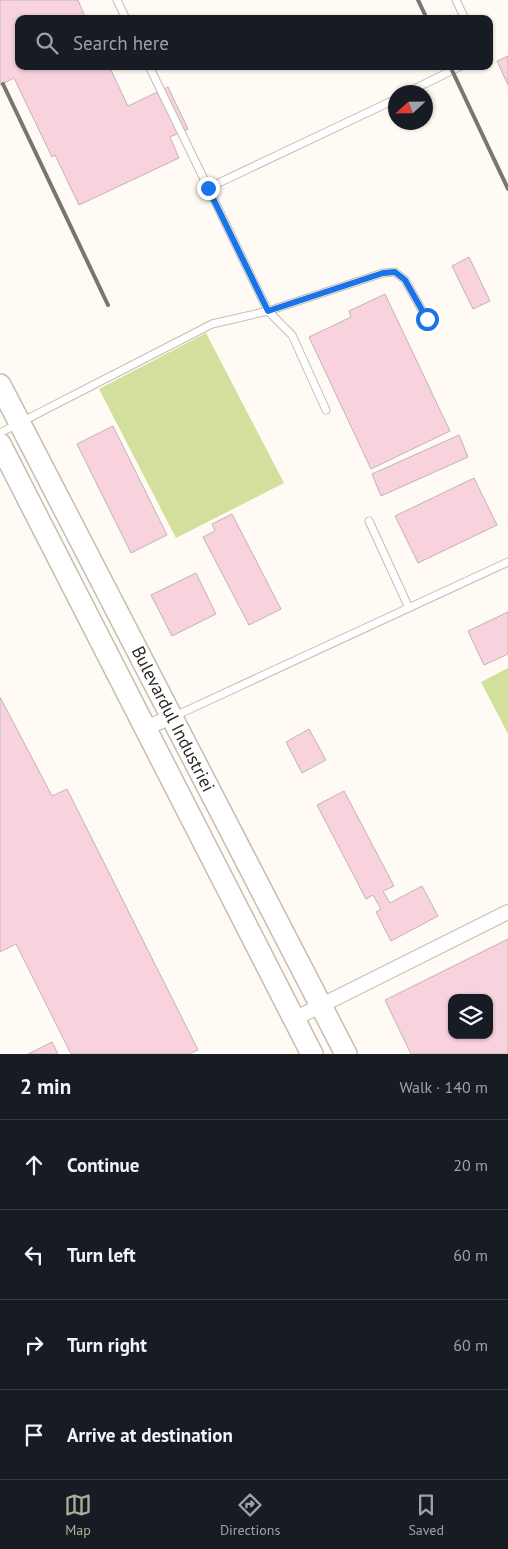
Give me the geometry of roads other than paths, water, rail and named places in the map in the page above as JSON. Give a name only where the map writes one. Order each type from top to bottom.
[{"type":"main road","name":"Bulevardul Industriei","points":[[0,385],[346,1054]]},
{"type":"main road","name":"Bulevardul Industriei","points":[[0,444],[312,1054]]},
{"type":"street","points":[[145,728],[172,717]]},
{"type":"street","points":[[294,1019],[508,912]]},
{"type":"lane","points":[[117,0],[124,15]]},
{"type":"lane","points":[[456,0],[463,15]]},
{"type":"lane","points":[[151,70],[268,311],[292,334],[326,410]]},
{"type":"lane","points":[[422,85],[453,70]]},
{"type":"lane","points":[[208,188],[388,103]]},
{"type":"lane","points":[[0,432],[212,324],[268,311],[383,273],[395,272],[405,280],[427,319]]},
{"type":"lane","points":[[369,521],[409,608]]},
{"type":"lane","points":[[172,717],[508,562]]},
{"type":"railway","points":[[418,0],[425,15]]},
{"type":"railway","points":[[452,70],[508,189]]},
{"type":"railway","points":[[3,84],[108,305]]}]
